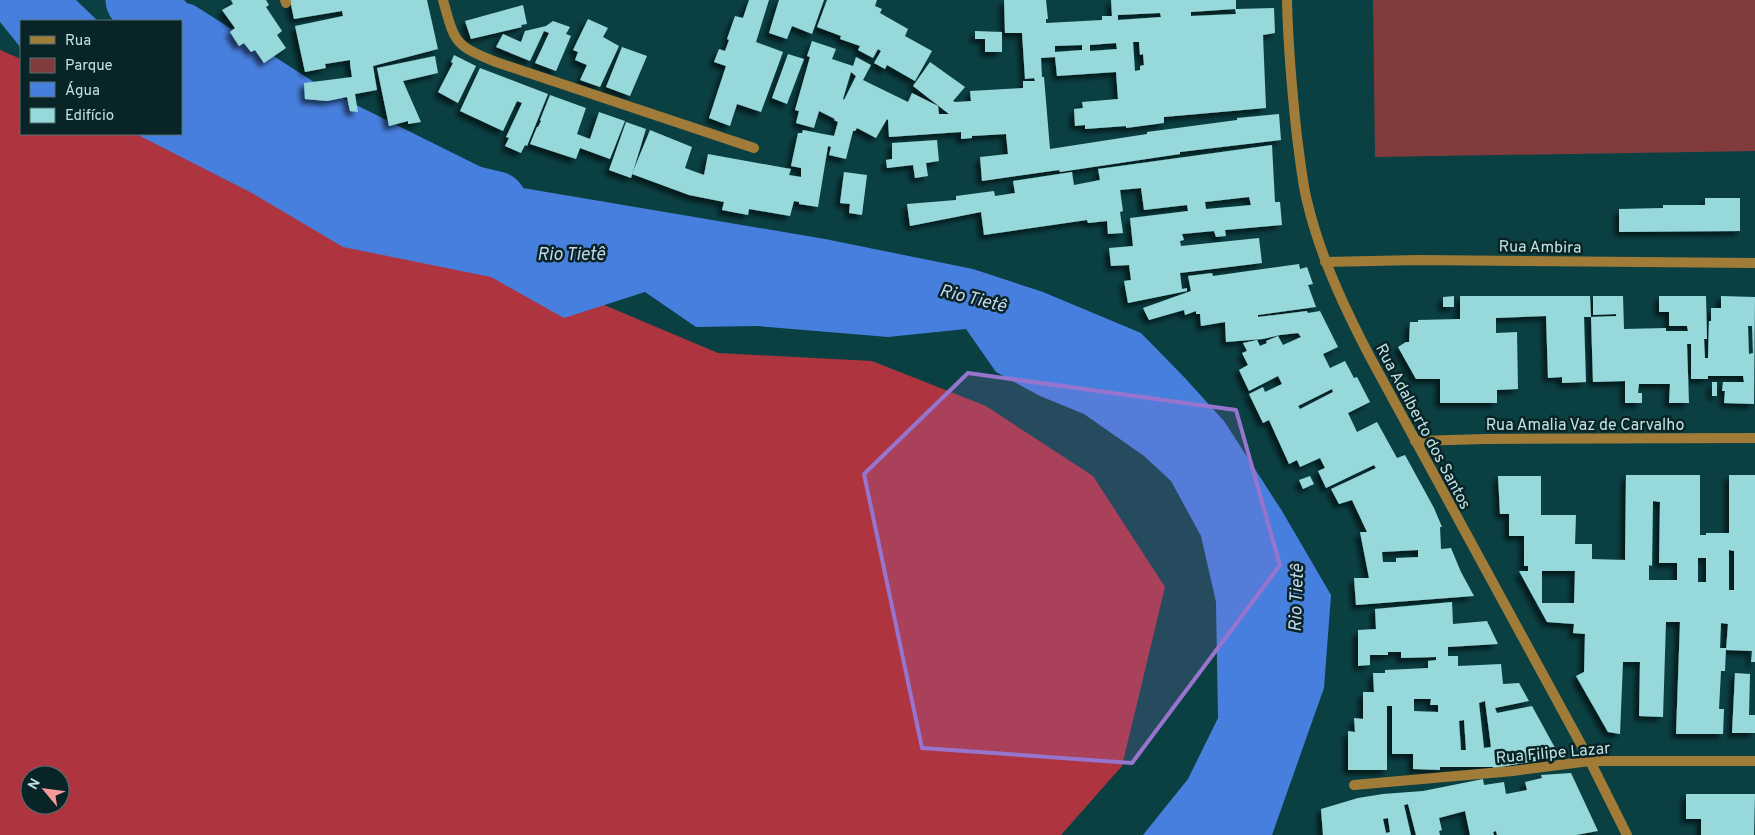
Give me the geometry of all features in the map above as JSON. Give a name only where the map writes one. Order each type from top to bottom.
[{"type":"street","points":[[443,0],[452,32],[459,44],[472,52],[496,62],[754,148]]},
{"type":"street","name":"Rua Adalberto dos Santos","points":[[1287,0],[1291,85],[1299,152],[1307,201],[1325,262],[1346,311],[1590,761],[1627,835]]},
{"type":"street","name":"Rua Ambira","points":[[1325,262],[1418,260],[1755,263]]},
{"type":"street","name":"Rua Amalia Vaz de Carvalho","points":[[1415,441],[1755,438]]},
{"type":"street","name":"Rua Filipe Lazar","points":[[1354,785],[1513,771],[1590,761],[1755,761]]},
{"type":"highlighted area","points":[[968,373],[1236,410],[1280,565],[1132,763],[922,748],[864,474]]},
{"type":"green space","points":[[1373,0],[1755,0],[1755,151],[1375,157]]},
{"type":"shaded area","points":[[0,50],[20,59],[20,135],[182,135],[182,127],[718,353],[872,361],[986,406],[1093,476],[1165,587],[1122,766],[1061,835],[0,835]]},
{"type":"water","points":[[0,0],[76,0],[97,20],[20,20],[20,47],[0,22]]},
{"type":"water","name":"Rio Tietê","points":[[182,59],[232,79],[417,170],[825,239],[973,269],[1043,292],[1141,333],[1224,421],[1282,511],[1331,595],[1324,688],[1272,835],[1143,835],[1188,779],[1218,718],[1216,602],[1201,536],[1171,481],[1144,456],[1084,414],[1040,396],[996,372],[966,329],[888,337],[757,326],[696,327],[645,292],[564,318],[491,277],[343,247],[252,193],[138,135],[182,135]]},
{"type":"building","points":[[231,0],[266,0],[269,5],[266,7],[282,31],[277,35],[286,48],[264,63],[255,50],[251,52],[244,43],[239,46],[230,32],[235,28],[222,10],[233,4]]},
{"type":"building","points":[[290,0],[427,0],[438,49],[373,66],[377,90],[355,94],[358,112],[350,111],[347,97],[327,101],[305,99],[304,83],[352,77],[350,60],[325,64],[326,68],[305,72],[295,26],[343,16],[342,11],[294,19]]},
{"type":"building","points":[[749,0],[769,0],[756,42],[783,52],[761,112],[737,104],[730,126],[709,118],[726,66],[714,62],[719,49],[725,51],[735,16],[743,18]]},
{"type":"building","points":[[779,0],[824,0],[812,34],[792,26],[787,39],[769,33]]},
{"type":"building","points":[[827,0],[877,0],[875,6],[882,9],[880,13],[908,29],[905,36],[932,51],[915,81],[887,65],[885,69],[874,63],[881,51],[878,49],[873,58],[858,50],[860,46],[840,39],[841,36],[817,27]]},
{"type":"building","points":[[1004,0],[1046,0],[1048,19],[1046,19],[1046,23],[1102,20],[1102,16],[1112,16],[1111,0],[1236,0],[1236,9],[1274,8],[1275,33],[1263,35],[1266,108],[1164,117],[1164,123],[1126,128],[1126,126],[1085,129],[1085,125],[1075,126],[1074,109],[1083,108],[1082,102],[1118,99],[1116,72],[1057,76],[1055,57],[1041,58],[1042,77],[1044,77],[1050,149],[1147,134],[1147,132],[1237,120],[1237,118],[1279,114],[1281,140],[1180,152],[1180,154],[1060,172],[1059,170],[982,181],[980,157],[1008,154],[1006,134],[972,136],[972,138],[961,139],[961,132],[889,137],[887,119],[876,138],[857,128],[853,131],[846,159],[829,155],[831,147],[828,146],[818,207],[799,204],[799,202],[794,201],[790,216],[749,209],[748,215],[722,210],[724,202],[689,195],[632,174],[650,130],[692,147],[685,168],[704,175],[708,154],[791,169],[789,175],[801,177],[801,168],[791,166],[798,133],[802,133],[803,130],[834,136],[838,122],[819,111],[814,128],[796,123],[799,111],[795,110],[810,57],[807,56],[812,41],[836,49],[832,59],[853,66],[856,57],[871,65],[863,80],[908,102],[912,93],[938,106],[939,114],[949,114],[913,86],[930,62],[965,87],[953,101],[955,102],[971,101],[970,91],[1023,88],[1023,81],[1035,81],[1034,78],[1025,79],[1022,33],[1005,33]],"holes":[[[1235,9],[1236,14],[1191,16],[1191,12]],[[1160,13],[1161,17],[1118,20],[1118,15]],[[1133,42],[1139,42],[1140,55],[1143,54],[1144,65],[1140,66],[1140,70],[1135,71]],[[1116,43],[1117,49],[1090,51],[1090,45]],[[1082,45],[1082,50],[1055,52],[1055,46]],[[851,72],[856,76],[843,99]]]},
{"type":"building","points":[[523,5],[527,24],[521,25],[522,27],[471,39],[465,21]]},
{"type":"building","points":[[588,19],[608,28],[603,37],[619,46],[600,87],[580,80],[587,65],[575,60],[578,52],[573,50]]},
{"type":"building","points":[[553,21],[570,27],[566,34],[571,36],[556,71],[535,63],[549,33],[544,31],[530,61],[496,47],[503,34],[521,42],[525,31],[546,26]]},
{"type":"building","points":[[975,31],[1002,32],[1002,52],[985,52],[985,39],[975,39]]},
{"type":"building","points":[[622,47],[647,56],[630,96],[606,87]]},
{"type":"building","points":[[788,54],[804,59],[787,104],[772,98]]},
{"type":"building","points":[[454,55],[476,66],[458,103],[438,92],[453,63],[451,62]]},
{"type":"building","points":[[435,56],[438,73],[403,81],[421,122],[408,124],[408,121],[389,126],[377,68]]},
{"type":"building","points":[[480,68],[548,94],[527,146],[525,145],[521,153],[505,146],[509,138],[506,137],[522,103],[517,101],[503,131],[460,111]]},
{"type":"building","points":[[550,95],[586,108],[577,134],[590,139],[599,112],[625,121],[610,159],[580,148],[576,159],[530,144]]},
{"type":"building","points":[[626,122],[646,129],[631,178],[609,170]]},
{"type":"building","points":[[937,140],[939,161],[926,163],[928,176],[915,178],[913,165],[887,168],[886,160],[892,159],[892,143]]},
{"type":"building","points":[[1272,145],[1275,202],[1280,202],[1282,225],[1225,230],[1226,236],[1216,237],[1214,231],[1182,234],[1184,240],[1180,241],[1181,246],[1259,238],[1262,263],[1180,273],[1182,289],[1187,288],[1187,291],[1128,303],[1124,281],[1131,280],[1129,265],[1111,266],[1109,248],[1133,246],[1130,218],[1188,211],[1187,205],[1144,210],[1141,188],[1120,190],[1123,211],[1120,212],[1123,233],[1108,234],[1107,221],[1088,223],[1087,220],[984,235],[981,212],[910,226],[907,204],[956,200],[956,196],[994,191],[995,196],[1015,193],[1013,181],[1072,172],[1074,185],[1100,180],[1098,169]],"holes":[[[1249,197],[1251,205],[1206,209],[1205,202]]]},
{"type":"building","points":[[844,172],[867,175],[862,215],[849,213],[850,204],[840,203]]},
{"type":"building","points":[[1705,198],[1740,198],[1740,231],[1619,232],[1619,209],[1663,208],[1663,205],[1705,205]]},
{"type":"building","points":[[1299,264],[1300,269],[1307,267],[1313,284],[1308,285],[1316,307],[1258,315],[1258,317],[1320,311],[1338,347],[1323,354],[1330,368],[1345,361],[1354,378],[1357,377],[1370,402],[1348,413],[1357,432],[1377,422],[1397,458],[1405,455],[1434,508],[1442,527],[1440,527],[1441,549],[1451,548],[1474,596],[1356,605],[1354,578],[1369,578],[1360,532],[1367,532],[1352,500],[1339,504],[1331,489],[1376,468],[1374,465],[1326,488],[1318,471],[1325,468],[1320,458],[1300,467],[1297,460],[1289,464],[1269,420],[1263,423],[1249,394],[1263,387],[1265,392],[1282,384],[1278,376],[1249,391],[1239,370],[1248,365],[1242,353],[1247,351],[1243,343],[1257,340],[1260,346],[1278,336],[1283,345],[1301,337],[1298,333],[1280,335],[1263,339],[1226,342],[1225,322],[1201,326],[1200,314],[1196,314],[1196,311],[1185,315],[1184,310],[1149,320],[1143,308],[1191,291],[1188,276],[1212,273],[1213,276]],"holes":[[[1332,389],[1333,392],[1300,409],[1298,406]],[[1418,550],[1418,557],[1396,558],[1396,562],[1383,562],[1382,552]]]},
{"type":"building","points":[[1454,296],[1454,307],[1443,307],[1443,297]]},
{"type":"building","points":[[1460,296],[1590,296],[1591,317],[1584,317],[1586,382],[1562,383],[1562,377],[1548,378],[1546,316],[1496,318],[1496,333],[1517,332],[1518,389],[1497,390],[1497,403],[1440,403],[1440,379],[1416,379],[1398,347],[1409,342],[1410,322],[1418,322],[1418,320],[1460,319]]},
{"type":"building","points":[[1593,296],[1623,296],[1624,329],[1666,328],[1666,331],[1688,331],[1687,326],[1669,326],[1669,312],[1659,312],[1659,296],[1706,296],[1707,339],[1704,339],[1705,358],[1708,358],[1711,308],[1721,308],[1721,296],[1755,297],[1754,404],[1724,403],[1725,391],[1722,391],[1723,382],[1744,382],[1743,376],[1708,376],[1708,379],[1691,379],[1691,344],[1687,344],[1689,403],[1669,403],[1670,384],[1639,384],[1638,393],[1642,393],[1642,403],[1625,403],[1625,381],[1593,382],[1591,317],[1616,316],[1616,314],[1593,315]],"holes":[[[1748,326],[1752,326],[1753,353],[1749,354]]]},
{"type":"building","points":[[1712,382],[1717,382],[1717,396],[1712,396]]},
{"type":"building","points":[[1626,475],[1700,475],[1700,535],[1706,535],[1706,533],[1729,533],[1729,475],[1755,475],[1755,662],[1751,662],[1752,651],[1726,650],[1728,624],[1721,623],[1720,648],[1726,648],[1725,671],[1721,671],[1719,709],[1724,709],[1723,734],[1676,734],[1680,622],[1666,622],[1663,717],[1639,716],[1640,662],[1623,662],[1620,734],[1608,732],[1576,676],[1584,672],[1585,634],[1573,633],[1574,624],[1547,622],[1519,571],[1528,571],[1528,566],[1524,566],[1524,536],[1509,536],[1509,514],[1500,514],[1498,476],[1541,476],[1541,515],[1576,515],[1575,544],[1592,544],[1592,559],[1625,560]],"holes":[[[1653,501],[1660,502],[1659,563],[1677,563],[1677,580],[1649,580],[1649,565],[1652,566]],[[1729,550],[1734,551],[1734,590],[1729,590]],[[1698,558],[1706,558],[1706,582],[1698,582]],[[1542,571],[1575,571],[1574,603],[1542,603]]]},
{"type":"building","points":[[1310,476],[1314,484],[1303,489],[1299,480]]},
{"type":"building","points":[[1452,602],[1453,624],[1487,621],[1498,644],[1448,647],[1448,656],[1458,656],[1458,666],[1501,664],[1503,684],[1519,683],[1529,701],[1495,708],[1497,713],[1532,706],[1560,757],[1494,768],[1440,767],[1440,770],[1413,769],[1413,754],[1392,754],[1392,706],[1387,706],[1387,770],[1348,770],[1348,731],[1355,732],[1354,718],[1363,719],[1363,692],[1374,692],[1373,673],[1385,673],[1385,670],[1428,668],[1428,661],[1436,660],[1436,657],[1401,658],[1401,652],[1388,652],[1388,655],[1370,655],[1370,665],[1358,666],[1358,630],[1376,629],[1375,609]],"holes":[[[1414,699],[1431,699],[1430,705],[1438,705],[1438,712],[1414,711]],[[1485,701],[1491,747],[1484,748],[1479,703]],[[1464,720],[1466,750],[1461,750],[1459,721]]]},
{"type":"building","points":[[1735,673],[1750,674],[1749,715],[1755,715],[1755,733],[1732,733]]},
{"type":"building","points":[[1571,773],[1598,831],[1576,835],[1497,835],[1496,831],[1493,832],[1494,835],[1470,835],[1465,811],[1439,818],[1442,830],[1439,831],[1440,835],[1416,835],[1408,804],[1404,805],[1411,835],[1323,835],[1321,809],[1358,798],[1423,791],[1483,779],[1484,785],[1504,782],[1506,794],[1527,790],[1525,782],[1542,778],[1541,775]],"holes":[[[1388,818],[1390,832],[1386,833],[1383,819]]]},
{"type":"building","points":[[1686,794],[1755,794],[1754,835],[1701,835],[1701,819],[1686,819]]},
{"type":"waterway","name":"Rio Tietê","points":[[136,0],[145,10],[160,20]]},
{"type":"waterway","name":"Rio Tietê","points":[[182,34],[312,117],[471,196],[496,202]]}]
